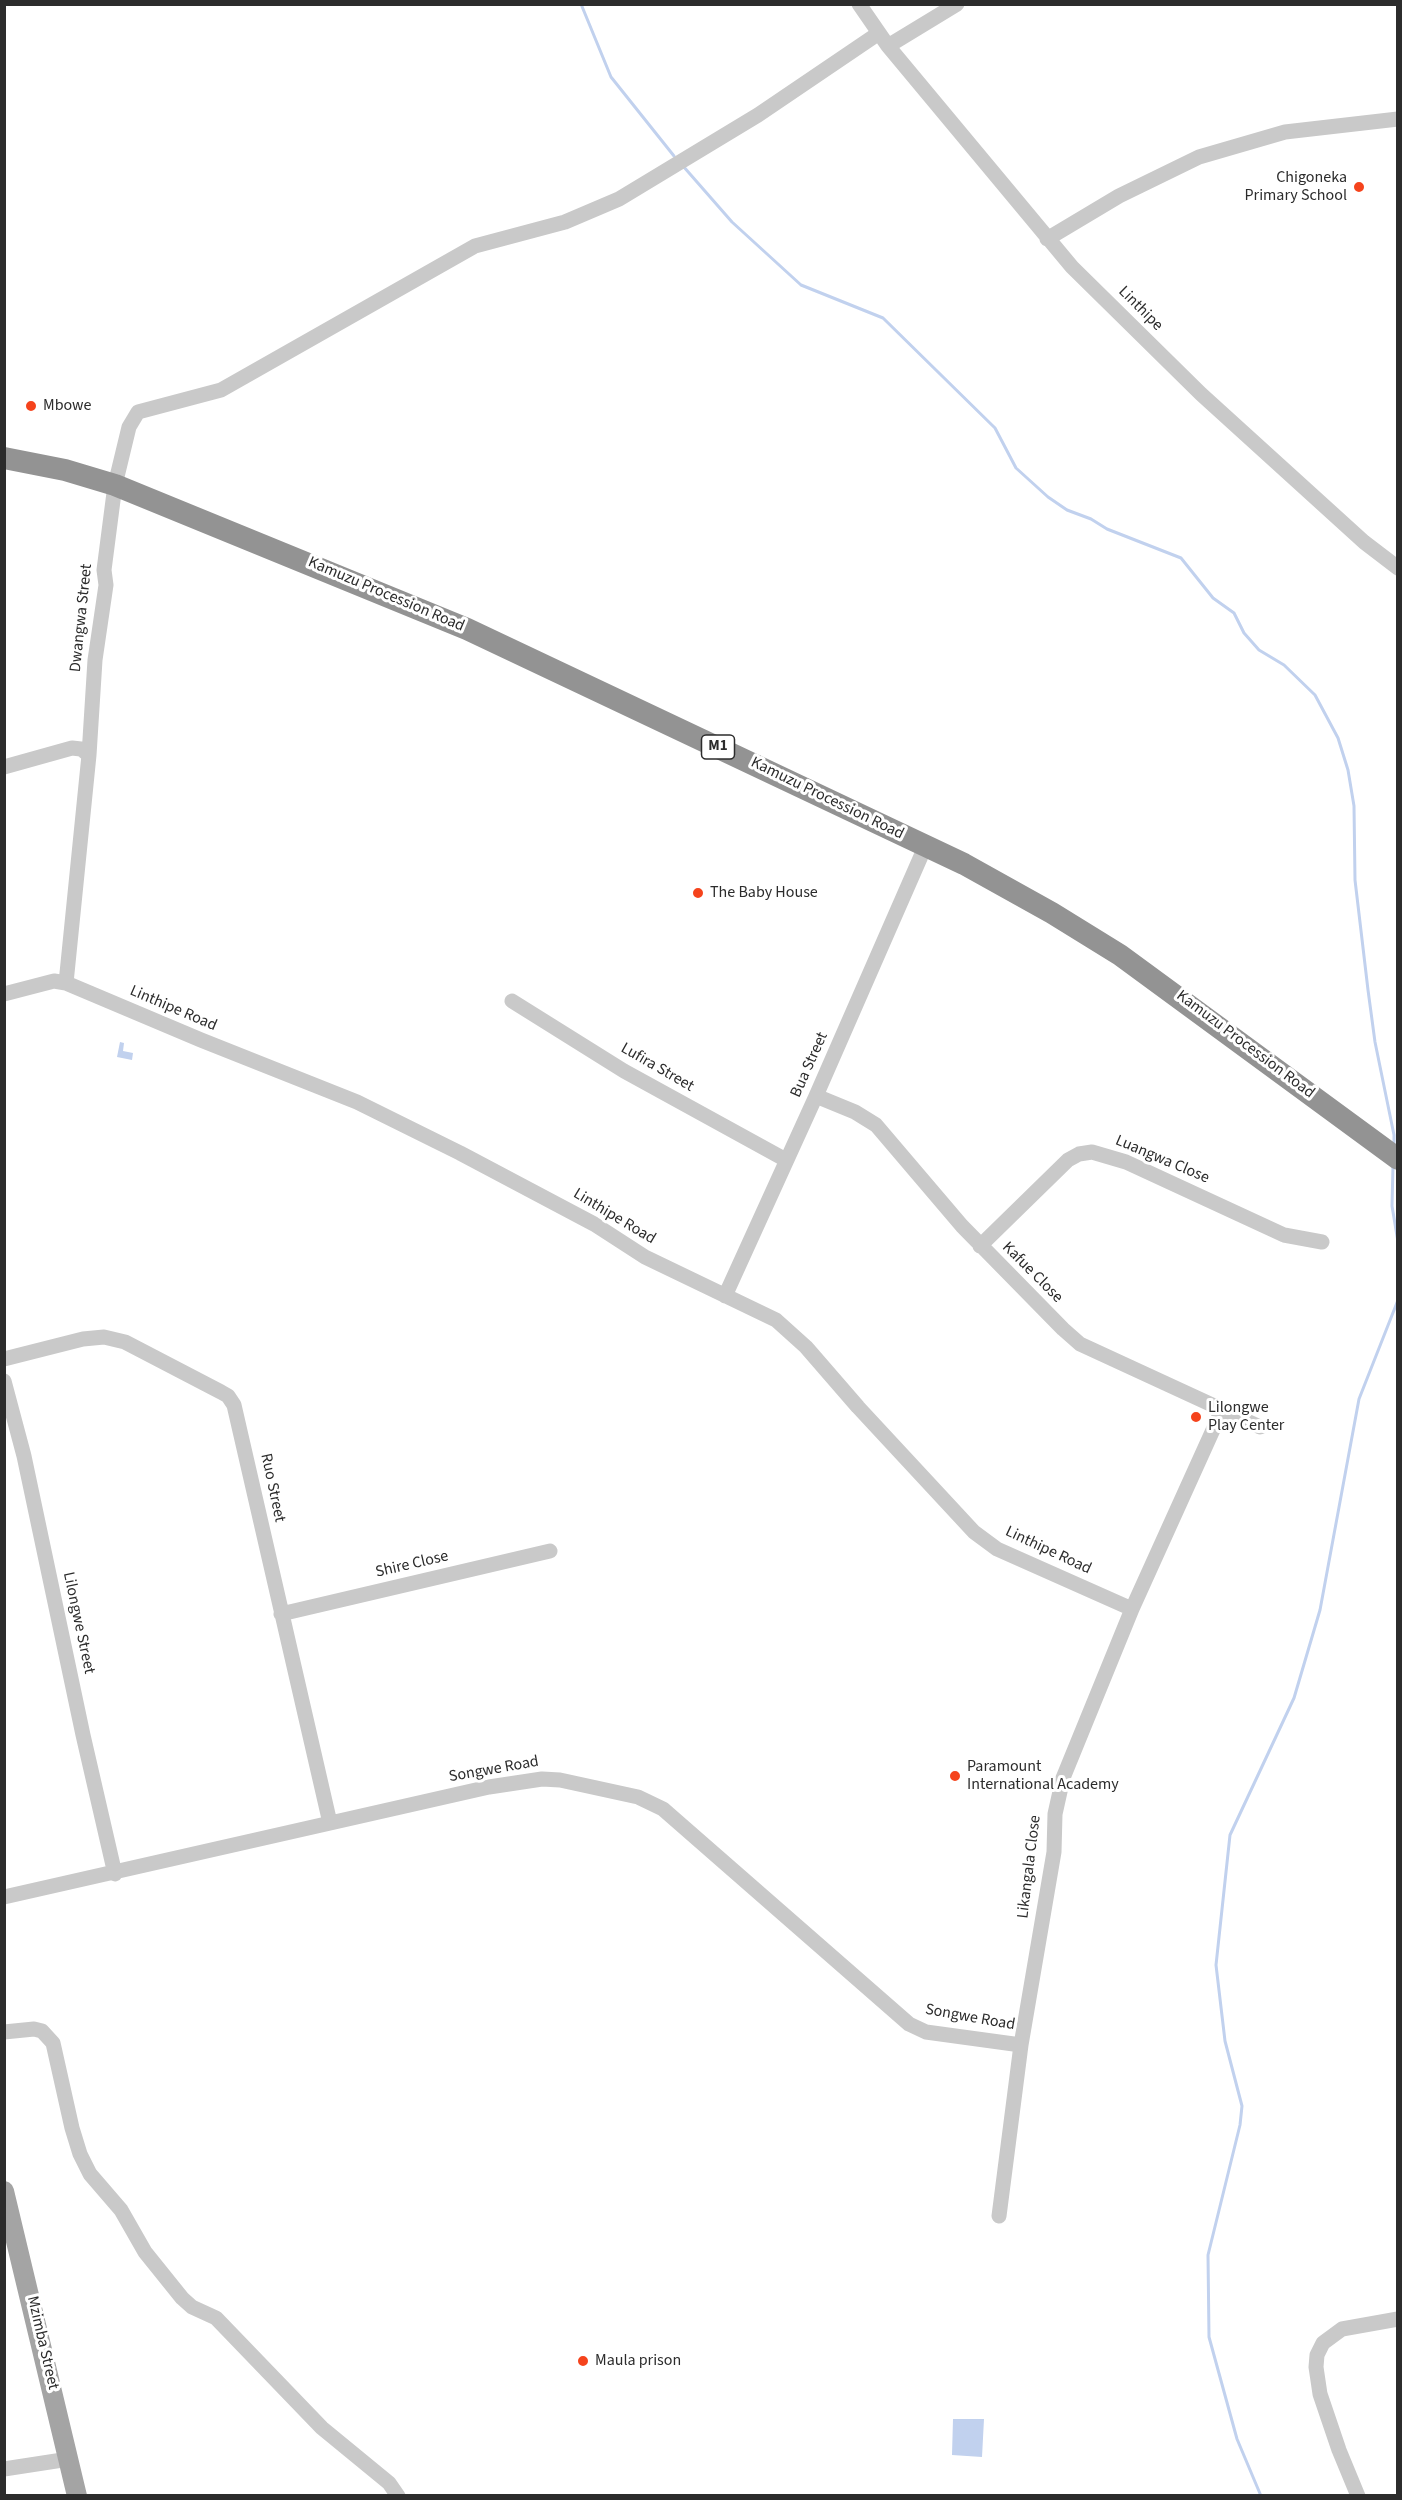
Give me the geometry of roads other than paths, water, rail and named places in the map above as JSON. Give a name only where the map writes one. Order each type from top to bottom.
[{"type":"highway","name":"Kamuzu Procession Road","points":[[4,458],[65,470],[115,485],[467,629],[964,864],[1018,893],[1120,955],[1398,1159]]},
{"type":"main road","name":"Mzimba Street","points":[[4,2191],[77,2496]]},
{"type":"street","name":"Linthipe","points":[[859,4],[883,40],[1072,267],[1201,394],[1364,542],[1398,568]]},
{"type":"street","points":[[883,40],[957,4]]},
{"type":"street","name":"Dwangwa Street","points":[[66,983],[85,752],[106,585],[104,570],[115,485],[129,427],[138,412],[221,390],[468,249],[566,222],[619,199],[883,40]]},
{"type":"street","points":[[1047,239],[1119,196],[1198,157],[1286,132],[1398,119]]},
{"type":"street","points":[[4,767],[72,748],[85,752]]},
{"type":"street","name":"Bua Street","points":[[725,1296],[925,847]]},
{"type":"street","name":"Linthipe Road","points":[[4,994],[54,981],[66,983],[357,1102],[594,1224],[645,1257],[776,1320],[790,1332],[974,1532],[997,1548],[1132,1609]]},
{"type":"street","name":"Lufira Street","points":[[512,1001],[624,1071],[786,1160]]},
{"type":"street","name":"Kafue Close","points":[[816,1096],[855,1112],[876,1125],[980,1246],[1080,1344],[1260,1427]]},
{"type":"street","name":"Luangwa Close","points":[[980,1246],[1068,1160],[1079,1154],[1092,1152],[1126,1162],[1284,1235],[1322,1242]]},
{"type":"street","name":"Ruo Street","points":[[4,1359],[83,1339],[104,1337],[125,1342],[228,1396],[238,1418],[330,1823]]},
{"type":"street","name":"Lilongwe Street","points":[[4,1381],[24,1456],[115,1874]]},
{"type":"street","name":"Likangala Close","points":[[999,2216],[1021,2045],[1054,1852],[1055,1814],[1063,1778],[1132,1609],[1222,1410]]},
{"type":"street","name":"Shire Close","points":[[281,1614],[550,1551]]},
{"type":"street","name":"Songwe Road","points":[[4,1897],[115,1874],[489,1787],[542,1779],[638,1797],[654,1803],[909,2024],[926,2032],[1021,2045]]},
{"type":"street","points":[[4,2032],[34,2029],[42,2031],[53,2043],[80,2154],[90,2174],[121,2210],[145,2252],[170,2284],[192,2307],[216,2318],[322,2428],[389,2483],[398,2496]]},
{"type":"street","points":[[1358,2496],[1320,2394],[1316,2367],[1317,2355],[1331,2334],[1341,2329],[1398,2319]]},
{"type":"street","points":[[4,2469],[69,2459]]},
{"type":"water","points":[[120,1042],[124,1043],[123,1051],[133,1053],[132,1060],[117,1057]]},
{"type":"water","points":[[953,2419],[984,2419],[982,2457],[952,2455]]},
{"type":"waterway","points":[[581,4],[611,77],[674,156]]},
{"type":"waterway","points":[[683,166],[732,222],[801,285],[883,318],[995,428],[1016,468],[1048,497],[1067,510],[1091,519],[1107,529],[1181,558],[1213,598],[1234,613],[1244,633],[1259,650],[1284,665],[1315,695],[1338,738],[1348,770],[1354,806],[1355,880],[1368,990],[1394,1145]]},
{"type":"waterway","points":[[1393,1166],[1392,1206],[1398,1242]]},
{"type":"waterway","points":[[1261,2496],[1237,2439],[1209,2337],[1208,2255],[1240,2125],[1242,2106],[1225,2041],[1216,1965],[1230,1835],[1294,1698],[1320,1610],[1359,1399],[1398,1300]]},
{"type":"place","name":"Chigoneka Primary School","points":[[1359,187]]},
{"type":"place","name":"Mbowe","points":[[31,406]]},
{"type":"place","name":"The Baby House","points":[[698,893]]},
{"type":"place","name":"Lilongwe Play Center","points":[[1196,1417]]},
{"type":"place","name":"Paramount International Academy","points":[[955,1776]]},
{"type":"place","name":"Maula prison","points":[[583,2361]]}]
